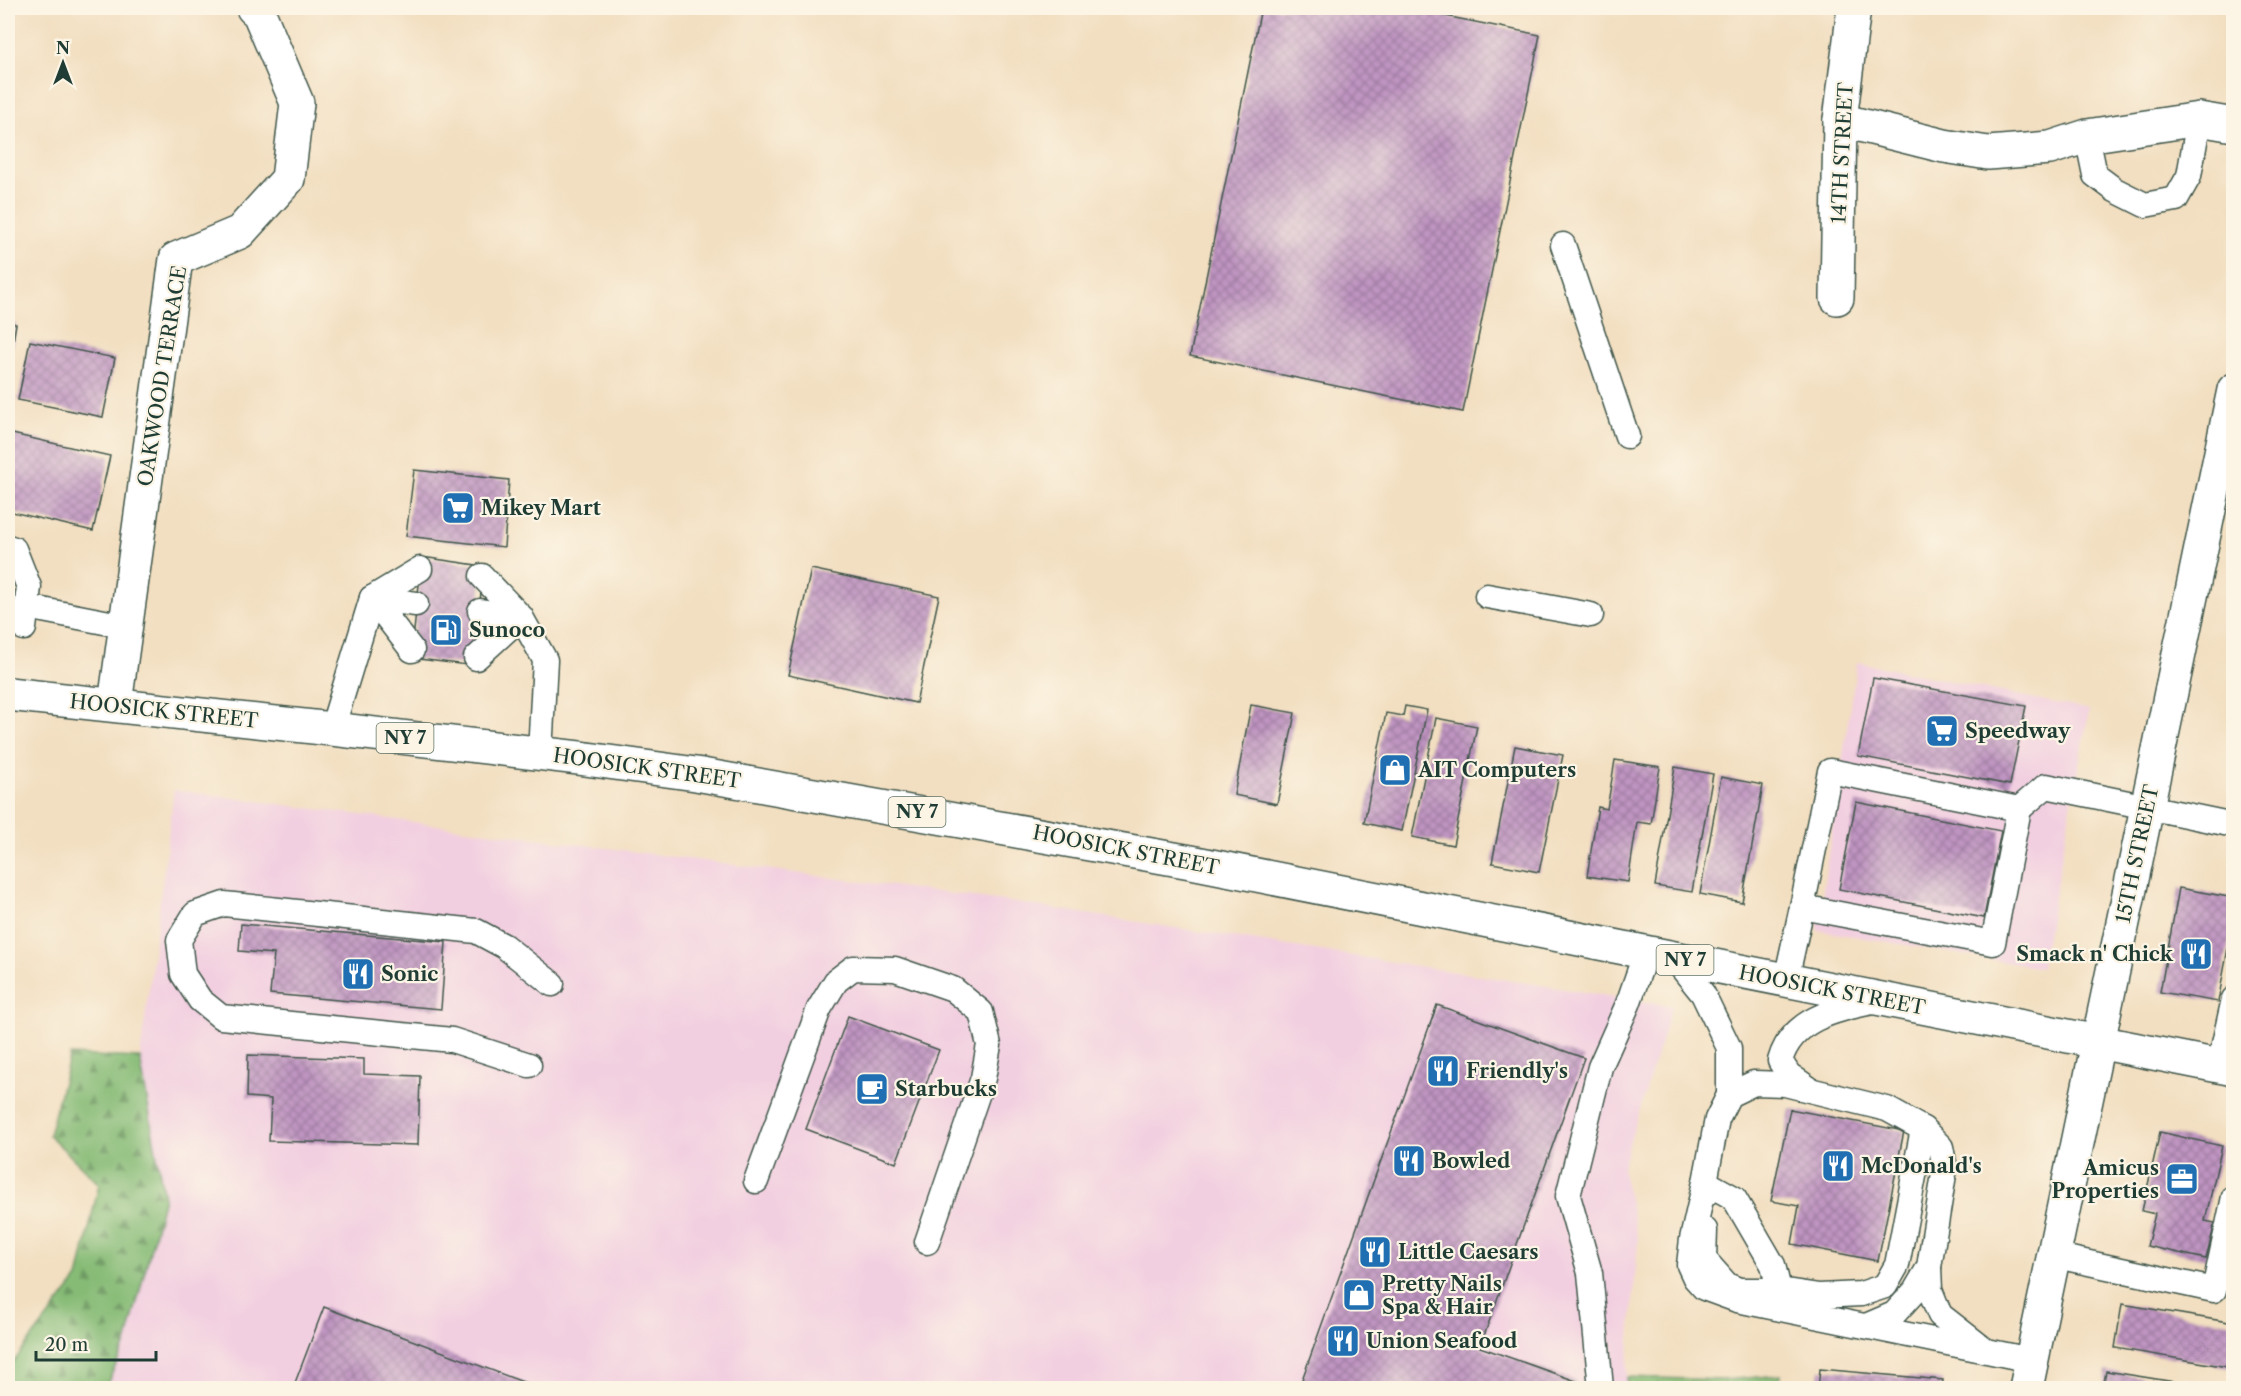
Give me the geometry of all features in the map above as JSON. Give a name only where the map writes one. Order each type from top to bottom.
[{"type":"main road","name":"OAKWOOD TERRACE","points":[[114,704],[176,259],[240,232],[288,178],[297,103],[259,13],[253,8]]},
{"type":"main road","name":"14TH STREET","points":[[1837,298],[1840,120],[1854,8]]},
{"type":"main road","points":[[1840,120],[1944,146],[1988,153],[2050,148],[2087,136],[2199,119],[2234,125]]},
{"type":"main road","name":"15TH STREET","points":[[2029,1374],[2096,1043],[2234,390]]},
{"type":"main road","name":"HOOSICK STREET","points":[[8,694],[540,753],[696,774],[1180,860],[2226,1067]]},
{"type":"lane","points":[[2087,136],[2096,175],[2115,190],[2145,205],[2176,199],[2189,176],[2199,119]]},
{"type":"lane","points":[[1563,245],[1627,436]]},
{"type":"lane","points":[[8,547],[14,549],[29,587],[26,618],[125,626]]},
{"type":"lane","points":[[332,729],[372,597],[420,569]]},
{"type":"lane","points":[[482,576],[521,617],[545,660],[540,753]]},
{"type":"lane","points":[[1487,596],[1591,615]]},
{"type":"lane","points":[[372,597],[416,604]]},
{"type":"lane","points":[[372,597],[411,650]]},
{"type":"lane","points":[[480,611],[521,617]]},
{"type":"lane","points":[[476,658],[521,617]]},
{"type":"lane","points":[[1786,980],[1830,771],[2019,809]]},
{"type":"lane","points":[[1802,907],[1993,943],[2019,809],[2046,786],[2234,825]]},
{"type":"lane","points":[[529,1065],[452,1040],[221,1017],[200,1000],[183,974],[179,940],[195,914],[224,904],[476,931],[504,946],[552,984]]},
{"type":"lane","points":[[1601,1389],[1590,1273],[1568,1196],[1600,1067],[1628,1004],[1660,955],[1703,994],[1729,1048],[1729,1095],[1717,1119],[1692,1239],[1689,1265],[1695,1278],[1704,1288],[1737,1300],[1986,1351]]},
{"type":"lane","points":[[756,1181],[819,1009],[836,981],[853,968],[895,969],[953,989],[981,1012],[989,1045],[983,1078],[927,1242]]},
{"type":"lane","points":[[2226,1067],[2234,999]]},
{"type":"lane","points":[[1810,1089],[1789,1075],[1780,1061],[1787,1042],[1805,1025],[1832,1010],[1882,1000]]},
{"type":"lane","points":[[1729,1095],[1754,1083],[1785,1084],[1887,1109],[1923,1129],[1941,1148],[1945,1168],[1929,1267],[1930,1290],[1940,1315],[1986,1351],[2029,1374]]},
{"type":"lane","points":[[1705,1182],[1704,1259],[1727,1285],[1739,1290],[1779,1290],[1819,1296],[1861,1294],[1885,1286],[1898,1265],[1923,1129]]},
{"type":"lane","points":[[1705,1182],[1734,1198],[1773,1265],[1779,1290]]},
{"type":"lane","points":[[2052,1255],[2214,1290],[2234,1197]]},
{"type":"lane","points":[[1866,1326],[1894,1314],[1915,1291],[1929,1267]]},
{"type":"shaded area","points":[[1857,662],[2089,710],[2041,968],[1817,930]]},
{"type":"shaded area","points":[[174,790],[1004,901],[1672,1006],[1622,1167],[1638,1240],[1626,1388],[105,1388],[126,1344],[164,1198],[140,1058]]},
{"type":"green space","points":[[70,1055],[140,1058],[164,1198],[126,1344],[105,1388],[8,1388],[8,1369],[78,1278],[99,1184],[49,1135]]},
{"type":"green space","points":[[1780,1375],[1779,1388],[1626,1388],[1627,1377],[1724,1380]]},
{"type":"building","points":[[1261,8],[1405,8],[1540,35],[1463,412],[1190,356]]},
{"type":"building","points":[[8,322],[16,324],[9,365],[8,364]]},
{"type":"building","points":[[30,341],[115,358],[103,417],[18,400]]},
{"type":"building","points":[[8,433],[110,456],[93,531],[8,511]]},
{"type":"building","name":"Mikey Mart","points":[[414,470],[509,480],[504,547],[406,536]]},
{"type":"building","name":"Sunoco","points":[[422,557],[483,566],[475,666],[411,658]]},
{"type":"building","points":[[811,569],[939,596],[916,703],[788,675]]},
{"type":"building","name":"Speedway","points":[[1873,678],[2026,706],[2010,785],[1858,756]]},
{"type":"building","points":[[1251,705],[1295,713],[1277,804],[1234,795]]},
{"type":"building","name":"AIT Computers","points":[[1405,706],[1427,710],[1402,831],[1364,823],[1386,713],[1403,716]]},
{"type":"building","points":[[1436,718],[1477,726],[1453,845],[1412,837]]},
{"type":"building","points":[[1515,746],[1563,755],[1539,872],[1492,863]]},
{"type":"building","points":[[1615,760],[1660,767],[1651,824],[1637,822],[1628,882],[1587,876],[1598,807],[1607,809]]},
{"type":"building","points":[[1675,767],[1713,774],[1692,892],[1655,886]]},
{"type":"building","points":[[1721,777],[1763,785],[1742,902],[1700,894]]},
{"type":"building","points":[[1856,802],[2001,831],[1984,918],[1839,889]]},
{"type":"building","name":"Smack n' Chick","points":[[2179,888],[2234,898],[2234,916],[2218,1002],[2160,992]]},
{"type":"building","name":"Sonic","points":[[241,924],[446,942],[441,1009],[270,994],[274,954],[239,951]]},
{"type":"building","points":[[1437,1005],[1584,1058],[1480,1347],[1576,1381],[1573,1388],[1299,1388]]},
{"type":"building","name":"Starbucks","points":[[848,1016],[939,1050],[896,1163],[806,1129]]},
{"type":"building","points":[[248,1055],[364,1059],[364,1074],[420,1076],[418,1145],[269,1141],[271,1099],[247,1097]]},
{"type":"building","name":"McDonald's","points":[[1790,1109],[1904,1131],[1878,1261],[1792,1244],[1799,1206],[1771,1201]]},
{"type":"building","name":"Amicus Properties","points":[[2160,1132],[2222,1146],[2205,1221],[2215,1223],[2206,1259],[2147,1246],[2155,1214],[2142,1211]]},
{"type":"building","points":[[2122,1304],[2234,1323],[2234,1368],[2115,1348]]},
{"type":"building","points":[[324,1307],[539,1388],[293,1388]]},
{"type":"building","points":[[1820,1369],[1943,1380],[1942,1388],[1818,1388]]},
{"type":"building","points":[[2106,1371],[2206,1387],[2206,1388],[2103,1388]]},
{"type":"place","name":"Mikey Mart","points":[[458,508]]},
{"type":"place","name":"Sunoco","points":[[446,630]]},
{"type":"place","name":"Speedway","points":[[1942,731]]},
{"type":"place","name":"AIT Computers","points":[[1395,770]]},
{"type":"place","name":"Smack n' Chick","points":[[2196,954]]},
{"type":"place","name":"Sonic","points":[[358,974]]},
{"type":"place","name":"Friendly's","points":[[1443,1071]]},
{"type":"place","name":"Starbucks","points":[[872,1089]]},
{"type":"place","name":"Bowled","points":[[1409,1161]]},
{"type":"place","name":"McDonald's","points":[[1838,1166]]},
{"type":"place","name":"Amicus Properties","points":[[2182,1179]]},
{"type":"place","name":"Little Caesars","points":[[1375,1252]]},
{"type":"place","name":"Pretty Nails Spa & Hair","points":[[1359,1295]]},
{"type":"place","name":"Union Seafood","points":[[1343,1341]]}]
